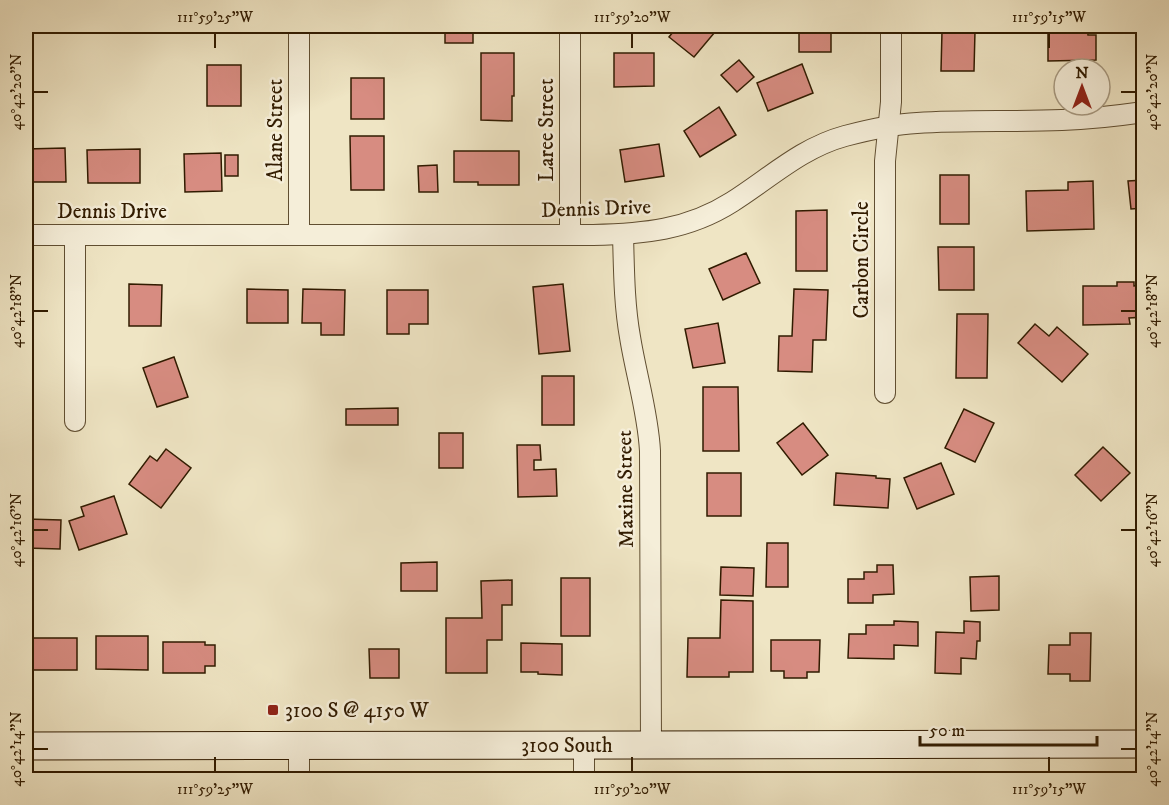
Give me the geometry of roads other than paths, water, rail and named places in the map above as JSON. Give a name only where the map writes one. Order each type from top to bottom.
[{"type":"main road","name":"3100 South","points":[[26,746],[1143,744]]},
{"type":"street","name":"Alane Street","points":[[298,26],[299,235]]},
{"type":"street","name":"Laree Street","points":[[570,26],[570,235]]},
{"type":"street","name":"Carbon Circle","points":[[885,393],[885,161],[891,102],[891,26]]},
{"type":"street","name":"Dennis Drive","points":[[26,236],[623,235],[651,232],[701,218],[733,202],[786,164],[812,149],[844,137],[915,123],[1063,120],[1143,112]]},
{"type":"street","name":"Maxine Street","points":[[623,235],[630,336],[648,421],[650,451],[651,745]]},
{"type":"street","points":[[75,236],[75,421]]},
{"type":"street","points":[[299,745],[299,780]]},
{"type":"street","points":[[584,745],[584,780]]},
{"type":"place","name":"3100 S @ 4150 W","points":[[273,710]]}]
